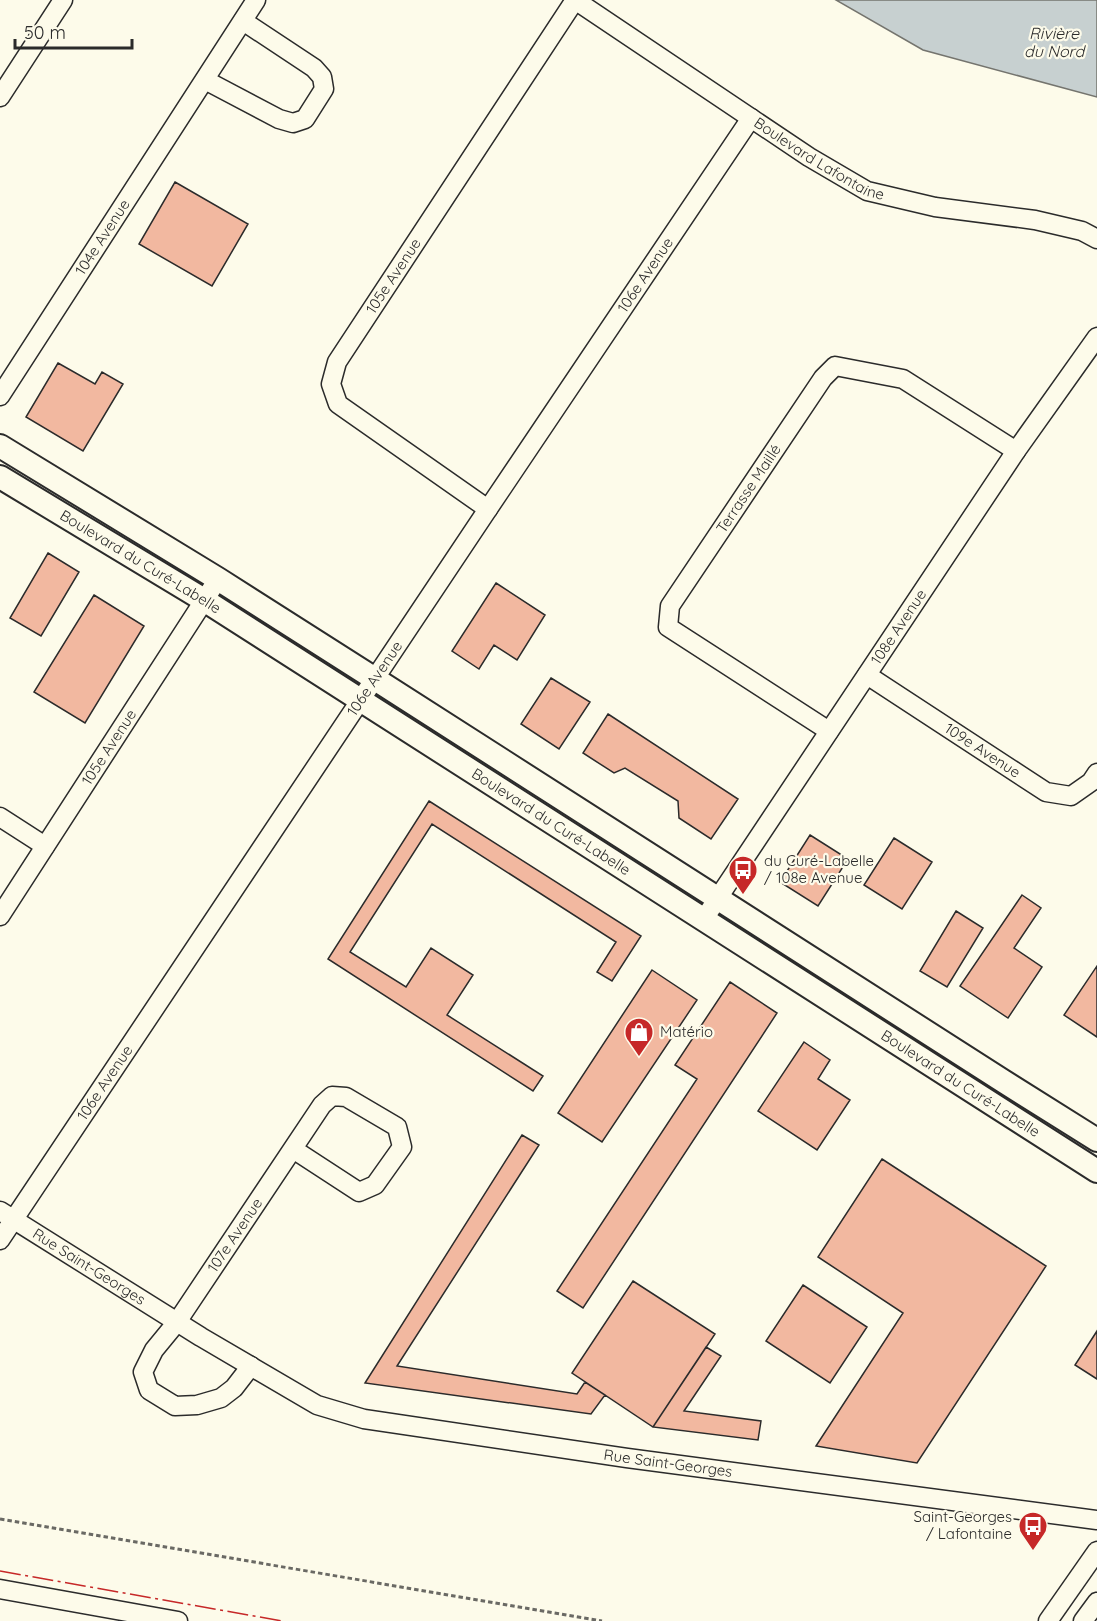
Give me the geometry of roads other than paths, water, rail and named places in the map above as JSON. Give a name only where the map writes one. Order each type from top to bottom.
[{"type":"main road","name":"Boulevard du Curé-Labelle","points":[[0,446],[218,579],[1097,1140]]},
{"type":"main road","name":"Boulevard du Curé-Labelle","points":[[0,477],[204,600],[1097,1171]]},
{"type":"main road","points":[[989,1103],[1003,1081]]},
{"type":"street","points":[[0,97],[63,0]]},
{"type":"street","name":"104e Avenue","points":[[0,396],[256,0]]},
{"type":"street","name":"Boulevard Lafontaine","points":[[575,0],[809,157],[867,191],[934,207],[1035,220],[1082,231],[1097,239]]},
{"type":"street","name":"105e Avenue","points":[[488,509],[338,404],[331,384],[337,362],[575,0]]},
{"type":"street","points":[[205,80],[279,119],[293,123],[305,119],[324,88],[322,77],[314,68],[243,21]]},
{"type":"street","name":"106e Avenue","points":[[0,1240],[7,1216],[375,679],[752,118]]},
{"type":"street","name":"108e Avenue","points":[[704,919],[1016,451],[1097,338]]},
{"type":"street","name":"Terrasse Maillé","points":[[829,731],[668,627],[670,606],[823,378],[835,366],[903,379],[1016,451]]},
{"type":"street","name":"105e Avenue","points":[[0,916],[218,579]]},
{"type":"street","name":"109e Avenue","points":[[867,675],[1046,792],[1071,796],[1091,782],[1097,773]]},
{"type":"street","points":[[0,817],[45,846]]},
{"type":"street","name":"107e Avenue","points":[[177,1322],[293,1149],[322,1106],[333,1096],[346,1097],[397,1127],[402,1147],[375,1185],[359,1192],[293,1149]]},
{"type":"street","name":"Rue Saint-Georges","points":[[7,1216],[177,1322],[317,1405],[364,1419],[627,1458],[1097,1520]]},
{"type":"street","points":[[177,1322],[154,1350],[142,1372],[149,1390],[175,1406],[197,1405],[221,1398],[234,1388],[251,1366]]},
{"type":"street","points":[[1047,1621],[1097,1551]]},
{"type":"street","points":[[0,1589],[178,1621]]},
{"type":"street","points":[[1083,1621],[1097,1602]]},
{"type":"water","name":"Rivière du Nord","points":[[836,0],[1097,0],[1097,97],[923,50]]},
{"type":"place","name":"du Curé-Labelle / 108e Avenue","points":[[743,896]]},
{"type":"place","name":"Matério","points":[[639,1058]]},
{"type":"place","name":"Saint-Georges / Lafontaine","points":[[1033,1552]]}]
